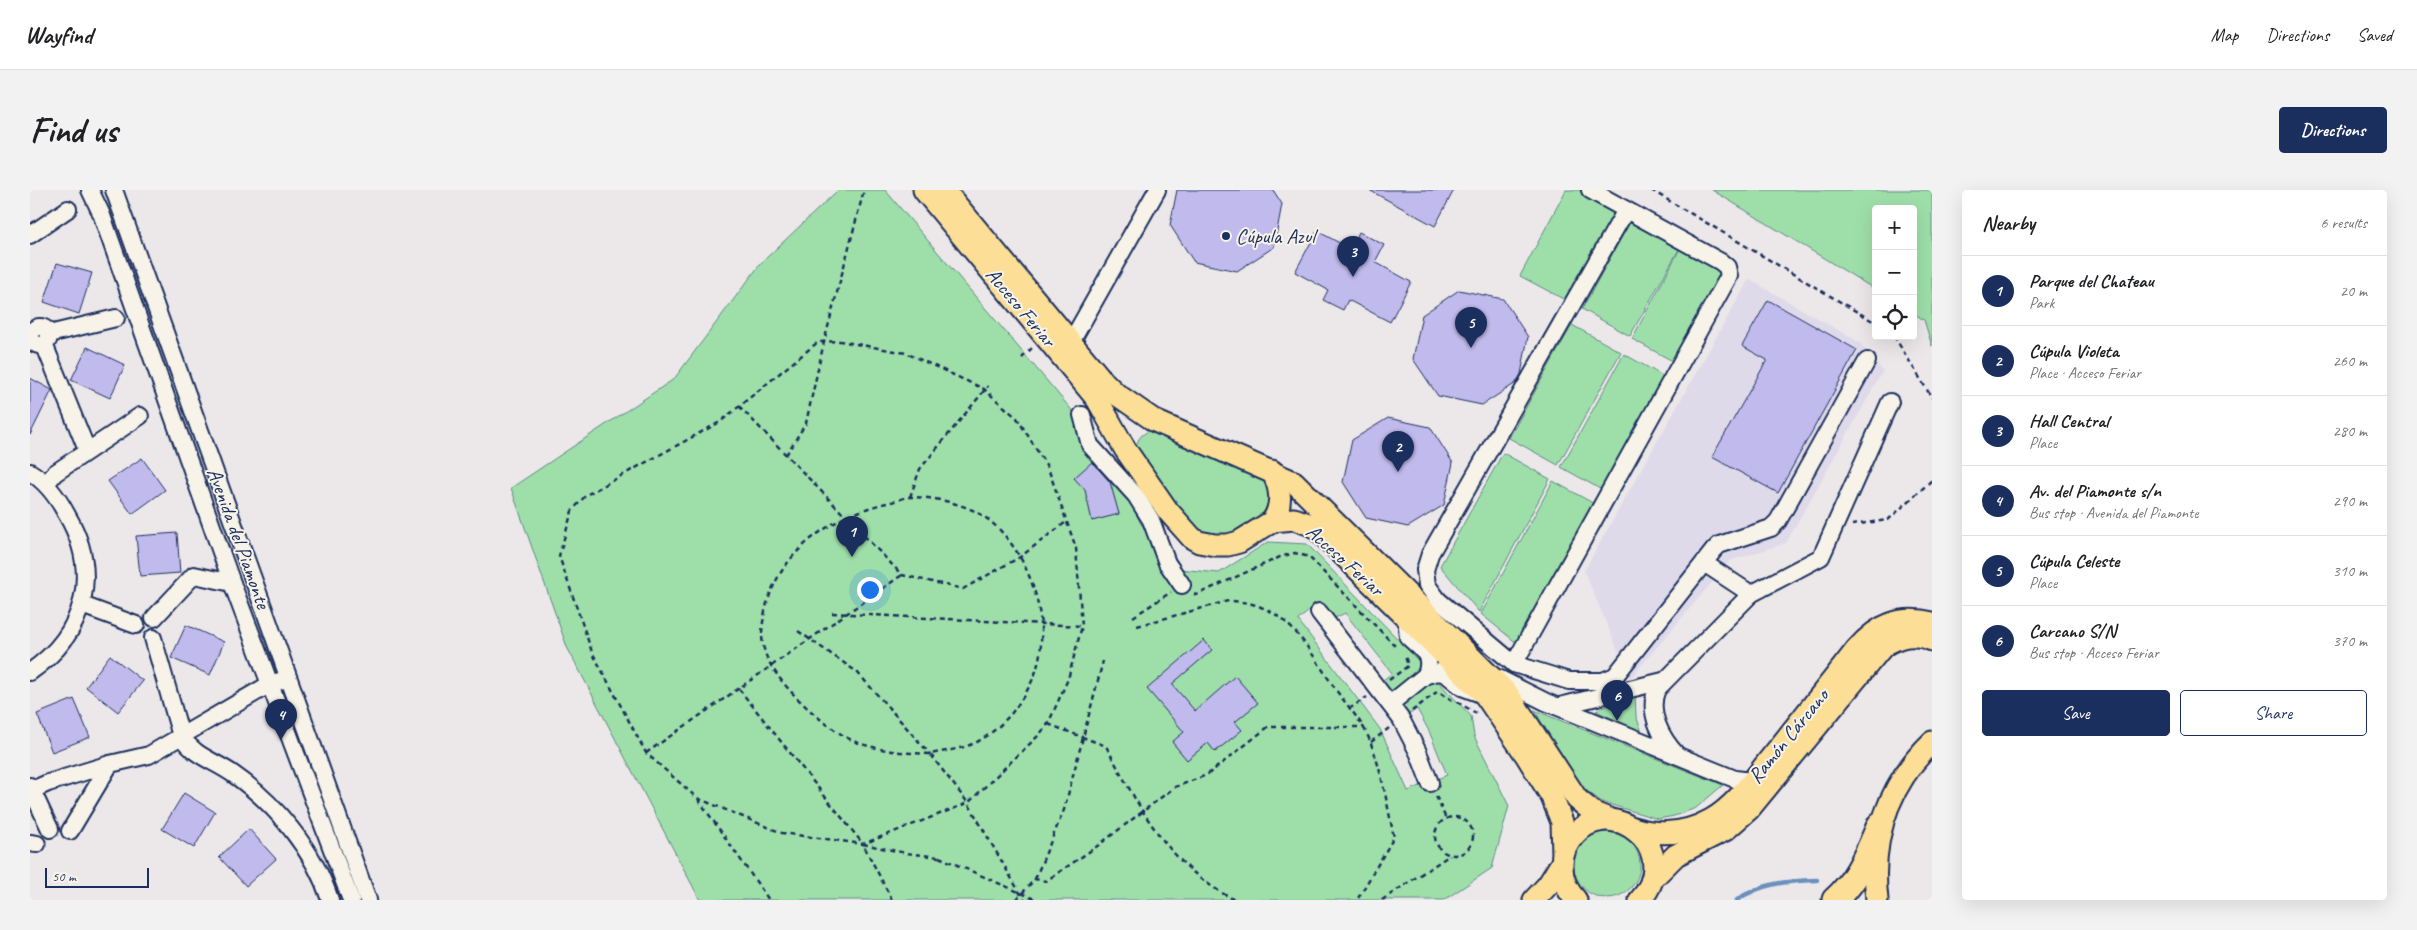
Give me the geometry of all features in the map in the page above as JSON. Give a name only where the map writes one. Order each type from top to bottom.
[{"type":"highway","points":[[1835,900],[1859,871],[1880,825]]},
{"type":"main road","name":"Acceso Feriar","points":[[924,190],[1097,399],[1125,449],[1168,511],[1183,529],[1199,542],[1215,545],[1239,542],[1273,521],[1294,519],[1314,526],[1406,616],[1526,755],[1552,797],[1562,822],[1562,859],[1565,885],[1576,900]]},
{"type":"main road","name":"Acceso Feriar","points":[[944,190],[1116,394],[1155,421],[1294,482],[1508,694],[1577,799],[1594,813],[1623,824]]},
{"type":"main road","points":[[1125,449],[1133,432],[1140,426],[1155,421]]},
{"type":"main road","points":[[1272,471],[1280,488],[1280,502],[1273,521]]},
{"type":"main road","name":"Ramón Cárcano","points":[[1623,824],[1658,834],[1701,825],[1727,808],[1752,781],[1857,649],[1873,633],[1899,620],[1920,620],[1932,623]]},
{"type":"main road","name":"Ramón Cárcano","points":[[1652,878],[1676,855],[1725,830],[1749,809],[1883,646],[1896,639],[1912,635],[1932,640]]},
{"type":"main road","points":[[1877,900],[1874,879],[1880,825],[1887,805],[1904,773],[1932,742]]},
{"type":"main road","points":[[1534,900],[1548,885],[1570,840],[1582,828],[1592,823],[1623,824],[1648,845],[1653,861],[1652,878],[1640,900]]},
{"type":"street","name":"Avenida del Piamonte","points":[[90,190],[101,214],[232,583],[351,900]]},
{"type":"street","name":"Avenida del Piamonte","points":[[114,190],[368,900]]},
{"type":"street","points":[[1071,342],[1157,190]]},
{"type":"street","points":[[1514,664],[1729,276],[1727,267],[1721,262],[1590,190]]},
{"type":"street","points":[[30,235],[68,209]]},
{"type":"street","points":[[1626,210],[1430,554],[1425,570],[1426,585],[1438,600],[1514,664],[1569,681],[1603,681],[1615,676],[1719,545],[1771,528],[1778,521],[1867,361]]},
{"type":"street","points":[[31,330],[30,336],[33,342],[38,345],[46,339],[116,318]]},
{"type":"street","points":[[46,339],[87,450]]},
{"type":"street","points":[[1678,755],[1665,740],[1655,716],[1654,698],[1662,681],[1751,594],[1821,557],[1890,402]]},
{"type":"street","points":[[1082,415],[1090,445],[1136,496],[1151,520],[1167,563],[1182,585]]},
{"type":"street","points":[[46,484],[55,473],[140,416]]},
{"type":"street","points":[[30,472],[46,484],[69,518],[80,543],[85,565],[85,586],[82,605],[60,645],[30,672]]},
{"type":"street","points":[[1704,563],[1751,594]]},
{"type":"street","points":[[154,618],[194,575],[232,583]]},
{"type":"street","points":[[82,605],[136,625]]},
{"type":"street","points":[[1319,612],[1401,719],[1418,752],[1430,783]]},
{"type":"street","points":[[1406,616],[1408,637],[1427,655],[1430,664],[1426,675]]},
{"type":"street","points":[[153,638],[181,736],[192,751],[232,773],[256,792],[276,812],[312,860],[330,900]]},
{"type":"street","points":[[1531,669],[1553,704]]},
{"type":"street","points":[[1484,671],[1553,704],[1734,778],[1752,781]]},
{"type":"street","points":[[1390,704],[1426,675],[1439,672],[1446,674],[1481,704]]},
{"type":"street","points":[[50,829],[30,789],[110,764],[149,756],[270,684],[288,678]]},
{"type":"street","points":[[1553,704],[1662,681]]},
{"type":"street","points":[[70,830],[110,764]]},
{"type":"path","points":[[786,455],[806,423],[824,342],[864,190]]},
{"type":"path","points":[[1651,190],[1872,321]]},
{"type":"path","points":[[1896,340],[1932,398]]},
{"type":"path","points":[[768,900],[697,798],[646,753],[592,652],[559,556],[572,511],[586,495],[720,422],[818,342],[840,341],[906,353],[984,390],[1018,418],[1048,468],[1076,548],[1082,626],[1068,679],[1048,724],[968,803],[863,844]]},
{"type":"path","points":[[910,497],[920,470],[988,386]]},
{"type":"path","points":[[739,406],[902,575],[963,589],[1020,557],[1066,522]]},
{"type":"path","points":[[1834,527],[1888,520],[1932,480]]},
{"type":"path","points":[[910,497],[953,502],[980,514],[1004,535],[1020,557],[1032,588],[1040,622],[1041,640],[1036,670],[1021,701],[1000,725],[976,742],[953,750],[930,754],[896,753],[855,741],[814,713],[785,687],[771,666],[763,648],[763,621],[770,593],[785,566],[806,542],[846,516],[868,507],[910,497]]},
{"type":"path","points":[[1133,617],[1182,585],[1196,595],[1280,557],[1295,553],[1309,557],[1406,657],[1408,666],[1350,709]]},
{"type":"path","points":[[646,753],[902,575]]},
{"type":"path","points":[[1137,626],[1228,601],[1257,603],[1294,629],[1364,728],[1371,742],[1394,837],[1357,900]]},
{"type":"path","points":[[832,613],[1040,622],[1082,626]]},
{"type":"path","points":[[798,631],[857,672],[930,754],[968,803],[1024,900]]},
{"type":"path","points":[[1016,900],[1020,893],[1035,878],[1064,810],[1085,737],[1103,661]]},
{"type":"path","points":[[739,689],[863,844],[892,900]]},
{"type":"path","points":[[1371,742],[1438,691],[1481,704]]},
{"type":"path","points":[[1048,724],[1106,746],[1141,812],[1174,854],[1212,888],[1236,900]]},
{"type":"path","points":[[1035,878],[1046,881],[1096,847],[1175,787],[1207,775],[1240,751],[1268,727],[1364,728]]},
{"type":"path","points":[[1430,783],[1446,819]]},
{"type":"path","points":[[697,798],[782,833],[863,844],[906,853],[939,856],[1037,900]]},
{"type":"path","points":[[1382,900],[1450,855],[1464,853],[1473,842],[1473,834],[1466,822],[1460,818],[1446,819],[1438,827],[1435,839],[1440,849],[1450,855]]},
{"type":"shaded area","points":[[1749,279],[1859,342],[1883,371],[1786,543],[1730,561],[1630,679],[1584,571]]},
{"type":"green space","points":[[838,190],[885,190],[1081,421],[1125,491],[1141,524],[1179,569],[1219,573],[1268,542],[1307,544],[1471,716],[1474,736],[1509,806],[1492,868],[1444,900],[700,900],[567,647],[511,488],[674,379],[761,263]],"holes":[[[1320,602],[1333,619],[1345,613],[1392,673],[1382,681],[1407,716],[1417,709],[1429,731],[1447,775],[1408,791],[1380,729],[1298,620]]]},
{"type":"green space","points":[[1566,190],[1591,190],[1620,206],[1569,302],[1520,276]]},
{"type":"green space","points":[[1712,190],[1932,190],[1932,346],[1924,320],[1917,316],[1917,205],[1872,205],[1872,288]]},
{"type":"green space","points":[[1634,215],[1683,242],[1630,336],[1582,309]]},
{"type":"green space","points":[[1683,243],[1732,270],[1680,365],[1632,339]]},
{"type":"green space","points":[[1572,325],[1621,352],[1558,465],[1509,438]]},
{"type":"green space","points":[[1624,354],[1672,381],[1609,494],[1561,467]]},
{"type":"green space","points":[[1155,429],[1264,477],[1270,488],[1270,500],[1257,524],[1227,539],[1197,534],[1136,450],[1141,436]]},
{"type":"green space","points":[[1503,453],[1550,479],[1479,612],[1440,566]]},
{"type":"green space","points":[[1553,481],[1600,507],[1524,649],[1481,614]]},
{"type":"green space","points":[[1635,693],[1636,716],[1642,732],[1596,711]]},
{"type":"green space","points":[[1534,710],[1723,785],[1696,808],[1674,816],[1658,819],[1602,802],[1582,787]]},
{"type":"green space","points":[[1607,832],[1620,835],[1630,842],[1637,852],[1640,865],[1637,878],[1630,888],[1620,895],[1607,898],[1594,895],[1584,888],[1577,878],[1574,865],[1577,852],[1584,842],[1594,835]]},
{"type":"building","name":"Cúpula Azul","points":[[1177,190],[1273,190],[1282,204],[1274,247],[1237,271],[1194,262],[1170,225]]},
{"type":"building","points":[[1369,190],[1454,190],[1435,226]]},
{"type":"building","points":[[1317,231],[1351,249],[1359,232],[1384,245],[1375,262],[1411,282],[1390,322],[1348,300],[1343,310],[1323,300],[1328,290],[1295,272]]},
{"type":"building","points":[[57,263],[92,273],[79,314],[44,302]]},
{"type":"building","points":[[1459,290],[1503,299],[1528,337],[1521,374],[1516,383],[1482,405],[1438,396],[1413,359],[1422,315]]},
{"type":"building","points":[[1768,300],[1857,350],[1778,493],[1712,457],[1767,360],[1742,346]]},
{"type":"building","points":[[87,347],[125,365],[110,398],[71,380]]},
{"type":"building","points":[[30,378],[52,390],[30,435]]},
{"type":"building","points":[[1388,418],[1430,427],[1453,463],[1444,505],[1408,527],[1366,518],[1343,482],[1352,440]]},
{"type":"building","points":[[142,458],[165,490],[132,514],[108,481]]},
{"type":"building","points":[[1092,462],[1110,482],[1119,514],[1092,521],[1085,490],[1074,478]]},
{"type":"building","points":[[177,533],[180,573],[140,576],[136,536]]},
{"type":"building","points":[[186,625],[224,642],[210,675],[171,658]]},
{"type":"building","points":[[1204,640],[1212,650],[1172,684],[1195,711],[1235,676],[1258,703],[1235,722],[1242,730],[1215,752],[1208,743],[1187,760],[1172,742],[1184,732],[1147,689]]},
{"type":"building","points":[[110,655],[143,681],[118,712],[86,687]]},
{"type":"building","points":[[74,699],[90,737],[52,752],[37,714]]},
{"type":"building","points":[[184,793],[215,812],[194,848],[162,829]]},
{"type":"building","points":[[249,829],[276,859],[246,886],[219,857]]},
{"type":"waterway","points":[[1737,900],[1765,886],[1785,882],[1817,880]]},
{"type":"place","name":"Cúpula Azul","points":[[1226,236]]},
{"type":"place","name":"Hall Central","points":[[1353,277]]},
{"type":"place","name":"Cúpula Celeste","points":[[1471,348]]},
{"type":"place","name":"Cúpula Violeta","points":[[1398,472]]},
{"type":"place","name":"Parque del Chateau","points":[[852,557]]},
{"type":"place","name":"Carcano S/N","points":[[1617,721]]},
{"type":"place","name":"Av. del Piamonte s/n","points":[[281,740]]}]
